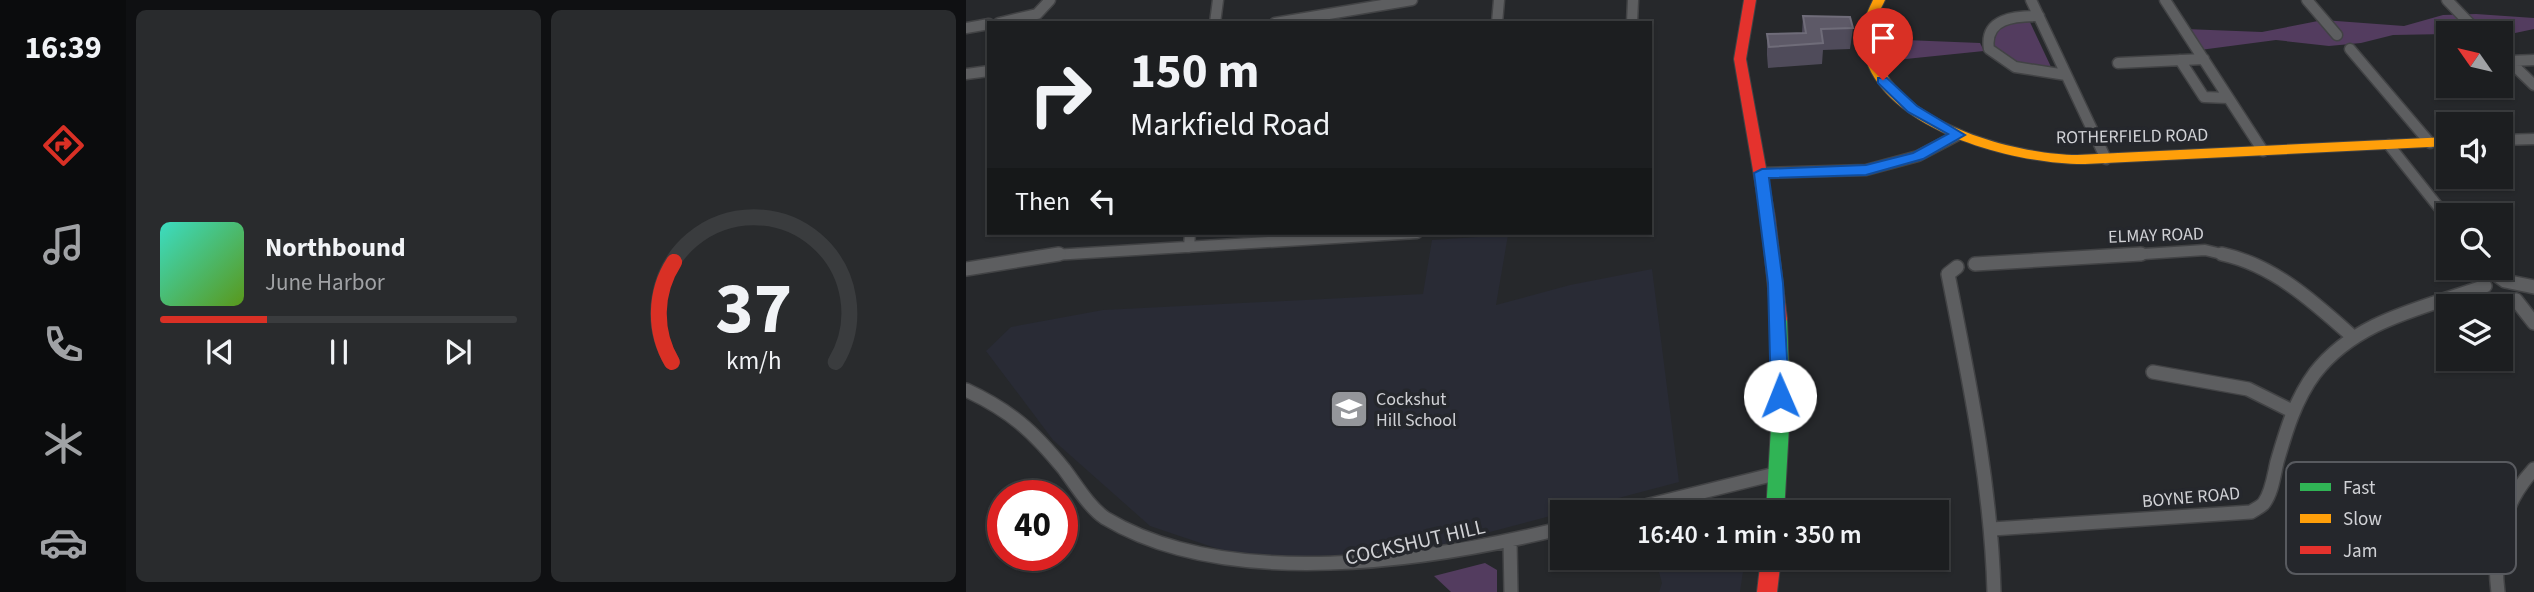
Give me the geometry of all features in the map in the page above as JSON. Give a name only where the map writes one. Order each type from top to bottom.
[{"type":"street","points":[[1007,21],[1037,14],[1050,0]]},
{"type":"street","points":[[1215,21],[1217,0]]},
{"type":"street","points":[[1287,21],[1412,0]]},
{"type":"street","points":[[1497,21],[1499,0]]},
{"type":"street","points":[[1632,21],[1633,0]]},
{"type":"street","points":[[1750,0],[1740,59],[1762,173],[1776,283],[1779,472],[1776,500]]},
{"type":"street","name":"ROTHERFIELD ROAD","points":[[1879,0],[1870,16],[1866,40],[1883,80],[1912,109],[1958,135],[2029,156],[2106,159],[2436,143]]},
{"type":"street","points":[[2031,0],[2106,159]]},
{"type":"street","points":[[2165,0],[2263,151]]},
{"type":"street","points":[[2307,0],[2337,35]]},
{"type":"street","points":[[2447,0],[2467,21]]},
{"type":"street","points":[[1355,21],[1356,10]]},
{"type":"street","points":[[2039,16],[2010,18],[1997,23],[1989,33],[1989,49],[1996,57],[2022,70],[2066,75]]},
{"type":"street","points":[[966,28],[987,24]]},
{"type":"street","points":[[2350,49],[2430,143]]},
{"type":"street","points":[[2513,58],[2534,60]]},
{"type":"street","points":[[2118,63],[2204,59]]},
{"type":"street","points":[[2180,60],[2204,97],[2228,98]]},
{"type":"street","points":[[2513,65],[2534,85]]},
{"type":"street","points":[[966,74],[987,71]]},
{"type":"street","points":[[1762,173],[1866,170],[1918,156],[1958,135]]},
{"type":"street","points":[[2513,140],[2534,139]]},
{"type":"street","points":[[2389,145],[2436,204]]},
{"type":"street","points":[[1189,247],[1190,235]]},
{"type":"street","points":[[966,269],[1040,255],[1336,235]]},
{"type":"street","name":"ELMAY ROAD","points":[[1975,264],[2205,250],[2235,255],[2268,269],[2305,295],[2353,337]]},
{"type":"street","points":[[1957,267],[1948,274],[1947,282],[1957,310],[1992,529],[1994,592]]},
{"type":"street","points":[[2504,280],[2534,287]]},
{"type":"street","name":"BOYNE ROAD","points":[[1992,529],[2251,512],[2263,505],[2269,493],[2292,411],[2309,377],[2353,337],[2421,304],[2485,286]]},
{"type":"street","points":[[2516,300],[2534,323]]},
{"type":"street","points":[[2153,372],[2248,389],[2292,411]]},
{"type":"street","points":[[966,390],[1004,408],[1022,422],[1104,517],[1141,548],[1179,564]]},
{"type":"street","points":[[2516,489],[2534,470]]},
{"type":"street","points":[[1668,500],[1779,472]]},
{"type":"street","name":"COCKSHUT HILL","points":[[1370,577],[1550,531]]},
{"type":"street","points":[[1510,542],[1511,592]]},
{"type":"street","points":[[1767,592],[1770,570]]},
{"type":"street","points":[[2497,574],[2498,592]]},
{"type":"shaded area","points":[[2443,15],[2534,18],[2534,29],[2513,33],[2513,21],[2436,21],[2436,34],[2393,35],[2361,43],[2329,46],[2276,40],[2200,50],[2185,29],[2262,32],[2323,20],[2404,26]]},
{"type":"shaded area","points":[[2029,20],[2052,69],[2024,67],[1993,47],[1997,30],[2009,22]]},
{"type":"shaded area","points":[[1880,39],[1980,43],[1984,51],[1886,61]]},
{"type":"shaded area","name":"Cockshut Hill School","points":[[1508,235],[1496,305],[1570,285],[1652,269],[1679,482],[1611,500],[1550,500],[1550,516],[1403,555],[1399,548],[1376,555],[1242,557],[1150,526],[1053,440],[986,351],[1011,327],[1103,310],[1423,294],[1432,240]]},
{"type":"shaded area","points":[[1485,563],[1497,570],[1497,592],[1451,592],[1434,576]]},
{"type":"shaded area","points":[[1658,570],[1743,570],[1740,592],[1659,592],[1662,583]]},
{"type":"building","points":[[1803,16],[1850,17],[1853,28],[1821,29],[1823,43],[1769,47],[1767,34],[1806,33]]},
{"type":"traffic: fast","points":[[1776,500],[1781,410],[1779,319]]},
{"type":"traffic: slow","points":[[1879,0],[1868,30],[1871,55],[1882,78],[1900,98],[1948,129],[1975,141],[2024,155],[2085,159],[2436,143]]},
{"type":"traffic: jam","points":[[1750,0],[1740,59],[1768,217],[1779,319]]},
{"type":"traffic: jam","points":[[1767,592],[1770,570]]},
{"type":"place","name":"Cockshut Hill School","points":[[1349,409]]},
{"type":"route","points":[[1780,396],[1776,283],[1762,173],[1866,170],[1918,156],[1958,135],[1912,109],[1883,80]]}]
